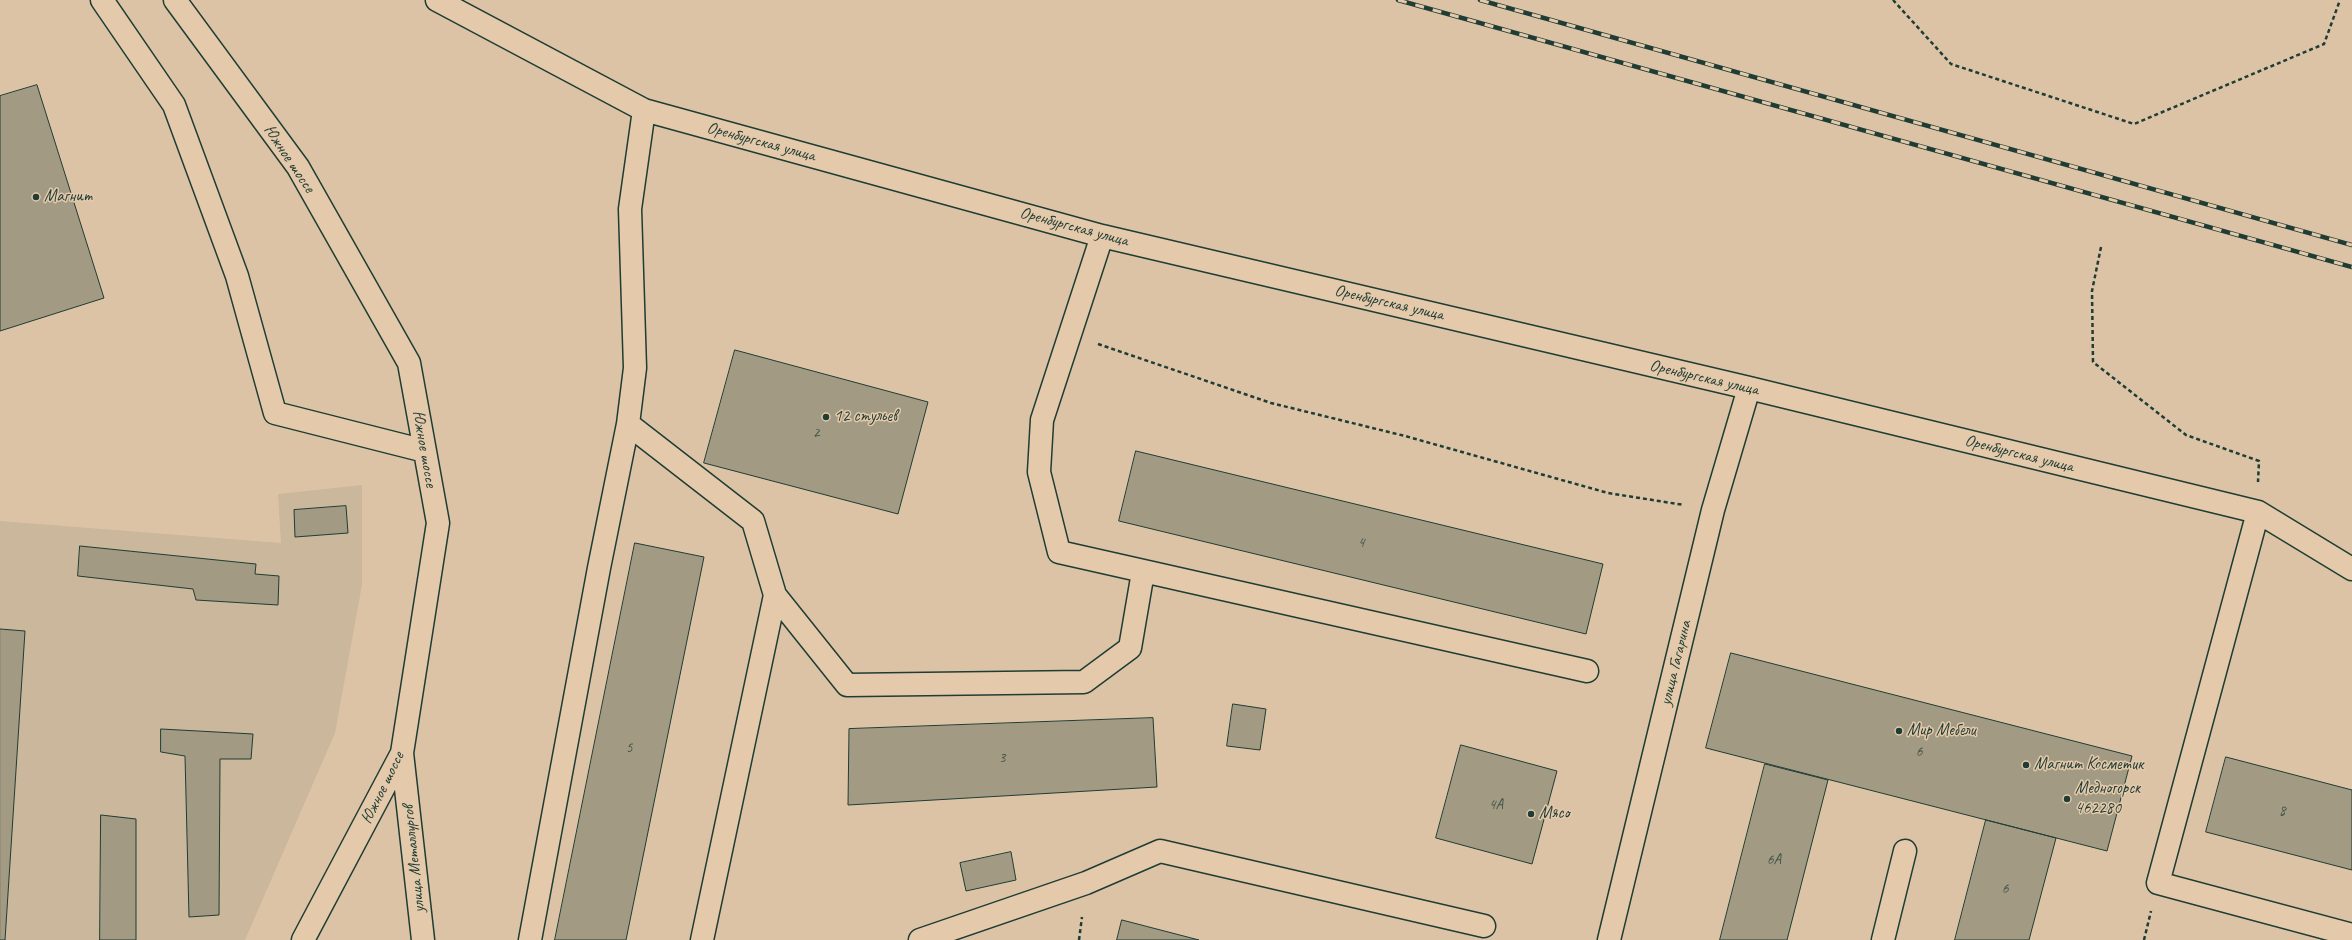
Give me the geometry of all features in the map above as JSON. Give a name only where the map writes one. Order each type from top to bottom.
[{"type":"street","points":[[102,0],[174,105],[237,276],[275,413],[425,451]]},
{"type":"street","name":"Южное шоссе","points":[[175,0],[298,167],[409,363],[438,523],[402,753],[304,940]]},
{"type":"street","name":"Оренбургская улица","points":[[437,0],[644,110],[1102,236],[1749,388],[2258,512],[2352,569]]},
{"type":"street","points":[[530,940],[598,568],[628,424],[635,368],[630,209],[644,110]]},
{"type":"street","points":[[1102,236],[1042,420],[1040,472],[1059,552],[1587,671]]},
{"type":"street","name":"улица Гагарина","points":[[1609,940],[1713,510],[1749,388]]},
{"type":"street","points":[[628,424],[753,521],[775,595],[847,685],[1084,682],[1130,648],[1143,572]]},
{"type":"street","points":[[2258,512],[2158,883],[2352,935]]},
{"type":"street","points":[[702,940],[775,595]]},
{"type":"street","name":"улица Металлургов","points":[[402,753],[423,940]]},
{"type":"street","points":[[920,940],[1086,883],[1160,851],[1484,926]]},
{"type":"street","points":[[1883,940],[1906,851]]},
{"type":"path","points":[[1893,0],[1951,64],[2134,124],[2324,44],[2340,0]]},
{"type":"path","points":[[2101,248],[2092,290],[2093,362],[2186,435],[2259,461],[2258,512]]},
{"type":"path","points":[[1071,334],[1271,403],[1405,436],[1608,493],[1713,510]]},
{"type":"shaded area","points":[[362,485],[362,585],[335,733],[245,940],[0,940],[0,521],[281,543],[278,494]]},
{"type":"building","name":"Магнит","points":[[37,85],[104,298],[0,331],[0,96]]},
{"type":"building","points":[[735,350],[928,402],[898,514],[704,463]]},
{"type":"building","points":[[1136,451],[1603,564],[1586,634],[1119,521]]},
{"type":"building","points":[[346,506],[348,533],[295,537],[294,510]]},
{"type":"building","points":[[635,543],[704,557],[626,940],[555,940]]},
{"type":"building","points":[[80,546],[256,564],[255,574],[279,576],[278,605],[196,600],[193,589],[78,576]]},
{"type":"building","points":[[0,629],[25,631],[5,940],[0,940]]},
{"type":"building","points":[[1731,653],[2132,756],[2107,851],[1706,748]]},
{"type":"building","points":[[1233,704],[1266,709],[1260,750],[1227,746]]},
{"type":"building","points":[[1153,718],[1157,787],[848,805],[849,729]]},
{"type":"building","points":[[161,729],[253,734],[251,759],[220,759],[219,915],[189,917],[185,756],[161,752]]},
{"type":"building","points":[[1461,745],[1557,771],[1532,864],[1436,838]]},
{"type":"building","points":[[2226,757],[2352,790],[2352,870],[2206,832]]},
{"type":"building","points":[[1765,764],[1828,780],[1787,940],[1720,940]]},
{"type":"building","points":[[101,815],[136,819],[136,940],[100,940]]},
{"type":"building","points":[[1986,820],[2056,838],[2029,940],[1955,940]]},
{"type":"building","points":[[1011,852],[1016,880],[966,891],[960,863]]},
{"type":"building","points":[[1122,920],[1199,940],[1117,940]]},
{"type":"railway","points":[[1398,0],[2352,267]]},
{"type":"railway","points":[[1480,0],[2352,245]]},
{"type":"place","name":"Магнит","points":[[36,197]]},
{"type":"place","name":"12 стульев","points":[[826,417]]},
{"type":"place","name":"Мир Мебели","points":[[1899,731]]},
{"type":"place","name":"Магнит Косметик","points":[[2026,765]]},
{"type":"place","name":"Медногорск 462280","points":[[2067,799]]},
{"type":"place","name":"Мясо","points":[[1531,814]]}]
